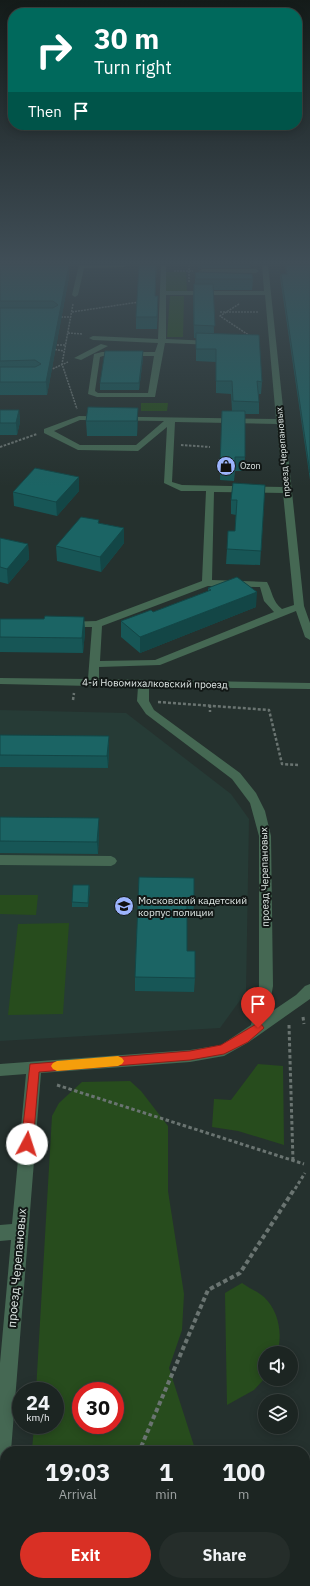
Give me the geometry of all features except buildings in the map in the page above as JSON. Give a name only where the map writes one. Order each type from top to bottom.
[{"type":"street","points":[[78,358],[118,339]]},
{"type":"street","points":[[134,339],[162,341],[188,346],[221,343]]},
{"type":"street","name":"проезд Черепановых","points":[[273,339],[299,606],[310,638]]},
{"type":"street","points":[[158,354],[102,354],[97,356],[91,392],[97,395],[152,395],[158,354],[162,341]]},
{"type":"street","points":[[261,343],[273,343]]},
{"type":"street","points":[[47,431],[80,418],[280,422]]},
{"type":"street","points":[[47,431],[78,447],[138,448],[171,419]]},
{"type":"street","points":[[171,419],[168,483],[181,488],[287,490]]},
{"type":"street","points":[[207,583],[210,489]]},
{"type":"street","points":[[60,624],[97,624],[207,583],[264,584],[268,601],[281,613]]},
{"type":"street","points":[[95,664],[156,663],[299,606]]},
{"type":"street","points":[[93,682],[97,624]]},
{"type":"street","name":"4-й Новомихалковский проезд","points":[[0,680],[310,686]]},
{"type":"street","name":"проезд Черепановых","points":[[144,683],[143,701],[150,712],[236,776],[248,788],[257,802],[262,816],[265,836],[266,986],[258,1028]]},
{"type":"street","points":[[0,860],[112,861]]},
{"type":"street","points":[[0,1070],[190,1056],[224,1050],[301,999],[310,990]]},
{"type":"street","name":"проезд Черепановых","points":[[2,1446],[34,1068]]},
{"type":"street","points":[[0,1233],[20,1231]]},
{"type":"path","points":[[67,339],[62,364],[80,418]]},
{"type":"path","points":[[255,339],[261,343]]},
{"type":"path","points":[[51,345],[66,345]]},
{"type":"path","points":[[50,348],[64,351]]},
{"type":"path","points":[[49,370],[78,358]]},
{"type":"path","points":[[0,447],[47,431]]},
{"type":"path","points":[[170,445],[210,447]]},
{"type":"path","points":[[158,702],[269,710],[282,764],[298,765]]},
{"type":"path","points":[[210,705],[210,712]]},
{"type":"path","points":[[303,1017],[304,1024]]},
{"type":"path","points":[[289,1025],[293,1161]]},
{"type":"path","points":[[57,1085],[304,1164]]},
{"type":"path","points":[[141,1446],[208,1290],[240,1273],[305,1174]]},
{"type":"shaded area","name":"Московский кадетский корпус полиции","points":[[0,710],[126,713],[231,794],[249,819],[246,992],[220,1028],[0,1041]]},
{"type":"green space","points":[[141,403],[168,403],[167,411],[141,411]]},
{"type":"green space","points":[[0,895],[38,895],[36,915],[0,914]]},
{"type":"green space","points":[[69,923],[63,1014],[8,1015],[18,924]]},
{"type":"green space","points":[[258,1064],[283,1066],[284,1145],[238,1131],[212,1127],[214,1099],[231,1100]]},
{"type":"green space","points":[[130,1081],[141,1091],[168,1126],[168,1191],[184,1294],[182,1330],[169,1368],[194,1446],[32,1446],[33,1434],[64,1434],[64,1382],[37,1382],[52,1116],[59,1103],[82,1082]]},
{"type":"green space","points":[[242,1283],[264,1297],[273,1309],[276,1316],[280,1339],[279,1346],[258,1346],[258,1386],[254,1390],[227,1405],[225,1293]]},
{"type":"slow traffic","points":[[57,1066],[118,1061]]},
{"type":"place","name":"Ozon","points":[[226,466]]},
{"type":"place","name":"Московский кадетский корпус полиции","points":[[124,906]]},
{"type":"route","points":[[27,1144],[34,1068],[190,1056],[224,1050],[258,1028]]}]
